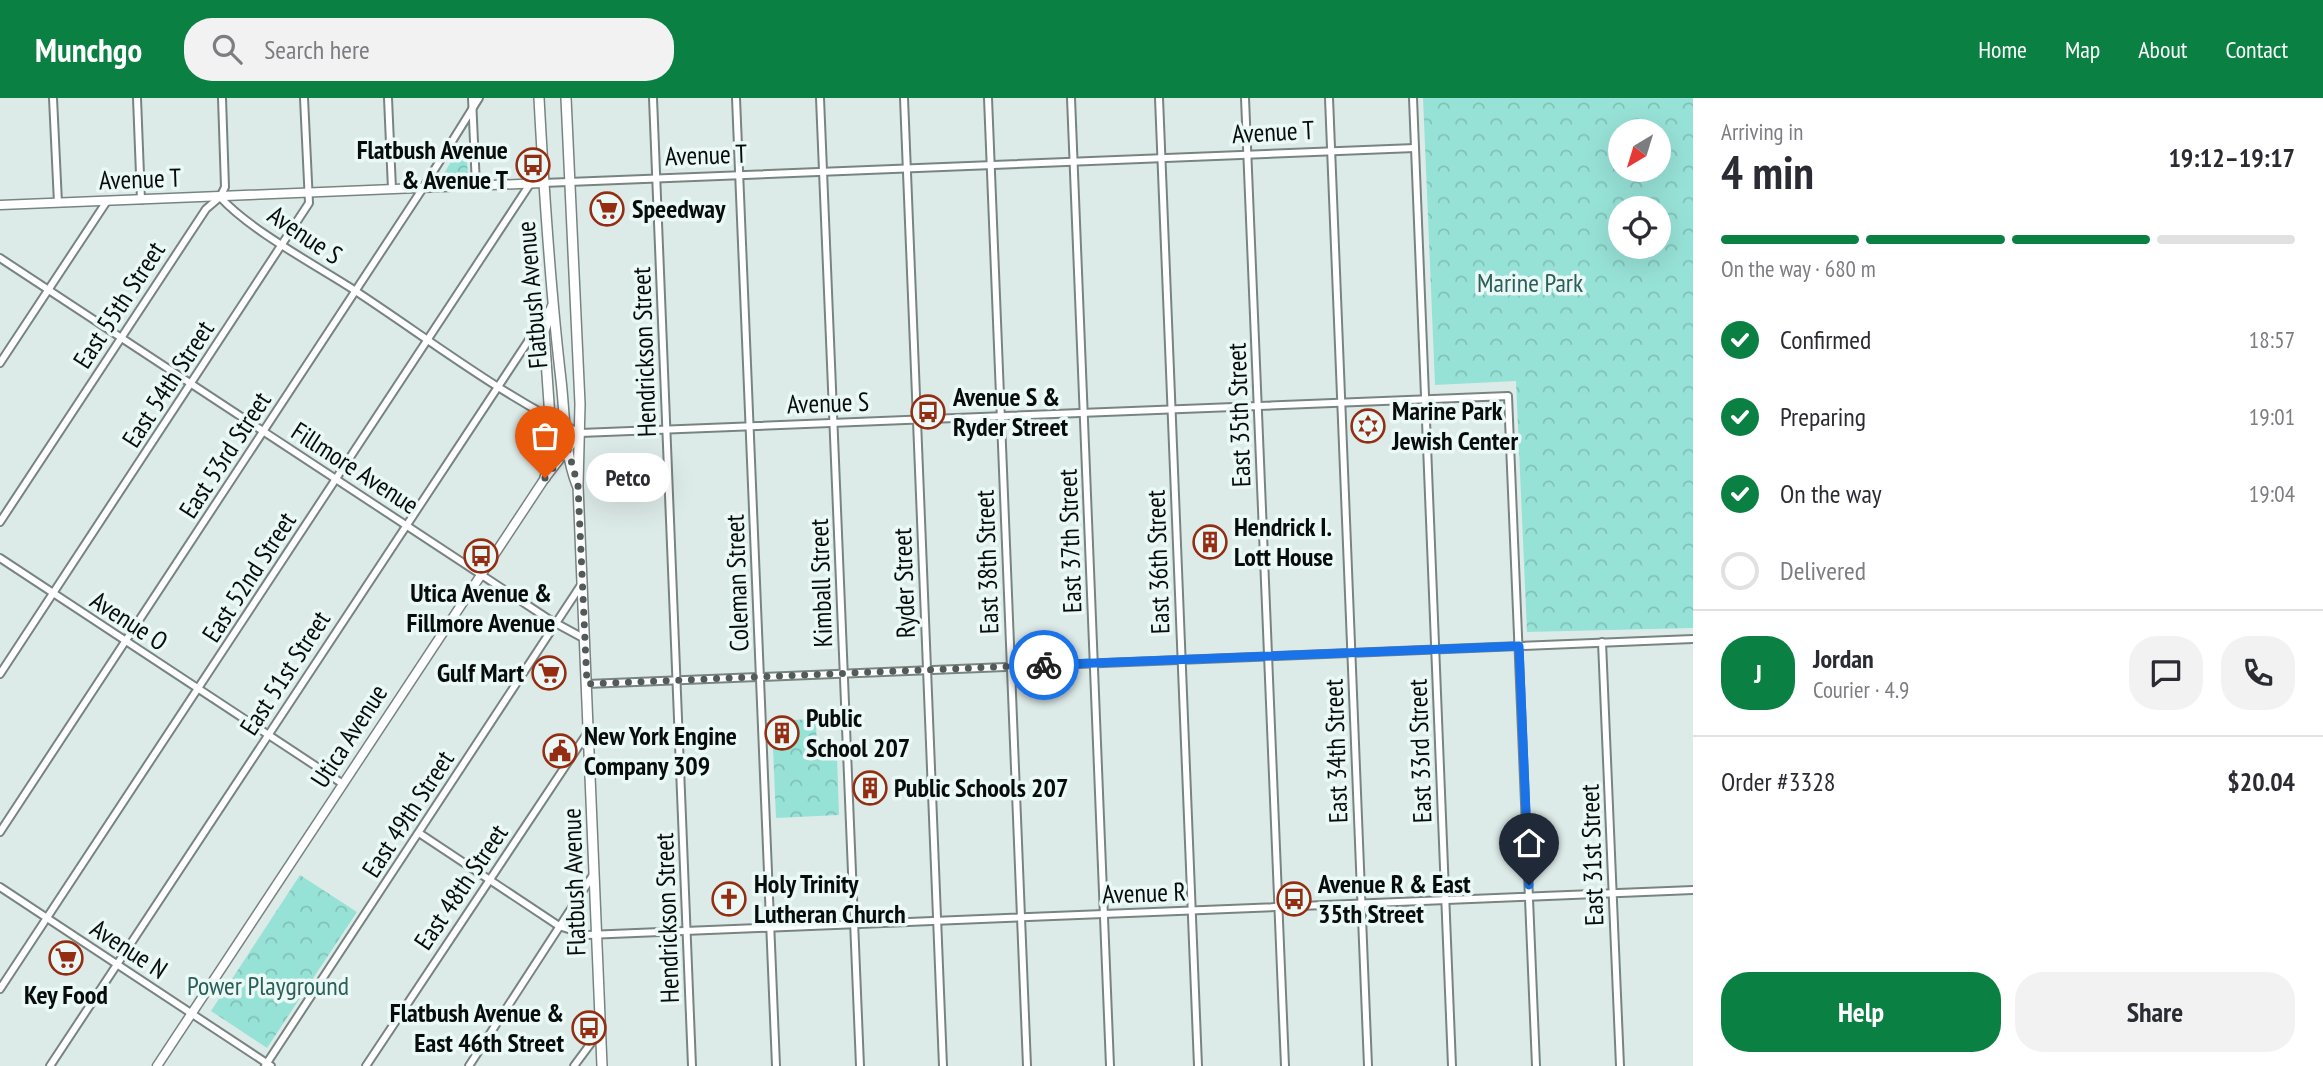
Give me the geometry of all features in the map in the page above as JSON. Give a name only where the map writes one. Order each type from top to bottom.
[{"type":"main road","name":"Flatbush Avenue","points":[[539,98],[543,183],[565,426],[578,486]]},
{"type":"main road","name":"Flatbush Avenue","points":[[566,98],[580,433],[578,486],[602,1066]]},
{"type":"main road","name":"Avenue T","points":[[0,205],[543,183]]},
{"type":"main road","points":[[545,478],[552,447],[544,331],[553,302]]},
{"type":"main road","name":"Utica Avenue","points":[[158,1066],[545,478],[580,433]]},
{"type":"street","points":[[53,98],[58,203]]},
{"type":"street","points":[[137,98],[141,200]]},
{"type":"street","points":[[220,197],[225,187],[222,98]]},
{"type":"street","name":"East 54th Street","points":[[0,674],[309,203],[304,98]]},
{"type":"street","points":[[388,98],[393,189]]},
{"type":"street","points":[[472,98],[476,186]]},
{"type":"street","name":"East 53rd Street","points":[[0,832],[356,291],[479,98]]},
{"type":"street","name":"Hendrickson Street","points":[[653,98],[692,1066]]},
{"type":"street","name":"Coleman Street","points":[[736,98],[776,1066]]},
{"type":"street","name":"Kimball Street","points":[[820,98],[860,1066]]},
{"type":"street","name":"Ryder Street","points":[[904,98],[943,1066]]},
{"type":"street","name":"East 38th Street","points":[[988,98],[1027,1066]]},
{"type":"street","name":"East 37th Street","points":[[1071,98],[1111,1066]]},
{"type":"street","name":"East 36th Street","points":[[1159,98],[1198,1066]]},
{"type":"street","name":"East 35th Street","points":[[1245,98],[1285,1066]]},
{"type":"street","name":"East 34th Street","points":[[1329,98],[1368,1066]]},
{"type":"street","name":"East 33rd Street","points":[[1413,98],[1452,1066]]},
{"type":"street","name":"Avenue T","points":[[543,183],[1415,148]]},
{"type":"street","name":"East 52nd Street","points":[[0,989],[530,184]]},
{"type":"street","name":"Avenue S","points":[[220,197],[283,244],[498,385],[551,419],[580,433],[1508,397],[1519,646]]},
{"type":"street","name":"East 55th Street","points":[[0,522],[206,209],[220,197]]},
{"type":"street","points":[[0,363],[107,201]]},
{"type":"street","name":"Fillmore Avenue","points":[[0,258],[556,624],[585,639]]},
{"type":"street","name":"East 51st Street","points":[[50,1066],[553,302]]},
{"type":"street","name":"Avenue O","points":[[0,558],[343,784]]},
{"type":"street","name":"East 49th Street","points":[[268,1065],[582,583]]},
{"type":"street","points":[[587,684],[1602,642],[1693,639],[1693,646]]},
{"type":"street","name":"East 31st Street","points":[[1602,642],[1620,1066]]},
{"type":"street","points":[[1519,646],[1536,1066]]},
{"type":"street","name":"East 48th Street","points":[[366,1066],[589,731]]},
{"type":"street","points":[[419,833],[559,926],[578,934],[597,934]]},
{"type":"street","points":[[469,1066],[594,873]]},
{"type":"street","name":"Avenue N","points":[[0,887],[268,1065]]},
{"type":"street","name":"Avenue R","points":[[597,934],[1693,890]]},
{"type":"street","points":[[574,1066],[601,1030]]},
{"type":"green space","name":"Marine Park","points":[[1423,98],[1693,98],[1693,628],[1527,632],[1516,381],[1435,385]]},
{"type":"green space","points":[[460,146],[466,147],[468,176],[442,177]]},
{"type":"green space","points":[[816,719],[817,756],[837,756],[839,815],[776,818],[773,748],[792,747],[791,720]]},
{"type":"green space","name":"Power Playground","points":[[300,875],[357,912],[267,1048],[211,1011]]},
{"type":"way so far","points":[[545,478],[568,449],[571,470],[578,486],[587,684],[1044,665]]},
{"type":"place","name":"Flatbush Avenue & Avenue T","points":[[533,165]]},
{"type":"place","name":"Speedway","points":[[607,209]]},
{"type":"place","name":"Avenue S & Ryder Street","points":[[928,412]]},
{"type":"place","name":"Marine Park Jewish Center","points":[[1368,426]]},
{"type":"place","name":"Petco","points":[[545,478]]},
{"type":"place","name":"Hendrick I. Lott House","points":[[1210,542]]},
{"type":"place","name":"Utica Avenue & Fillmore Avenue","points":[[481,556]]},
{"type":"place","name":"Gulf Mart","points":[[549,673]]},
{"type":"place","name":"Public School 207","points":[[782,733]]},
{"type":"place","name":"New York Engine Company 309","points":[[560,751]]},
{"type":"place","name":"Public Schools 207","points":[[870,788]]},
{"type":"place","name":"Holy Trinity Lutheran Church","points":[[729,899]]},
{"type":"place","name":"Avenue R & East 35th Street","points":[[1294,899]]},
{"type":"place","name":"Key Food","points":[[66,958]]},
{"type":"place","name":"Flatbush Avenue & East 46th Street","points":[[589,1028]]},
{"type":"route","points":[[1044,665],[1519,646],[1529,885]]}]
